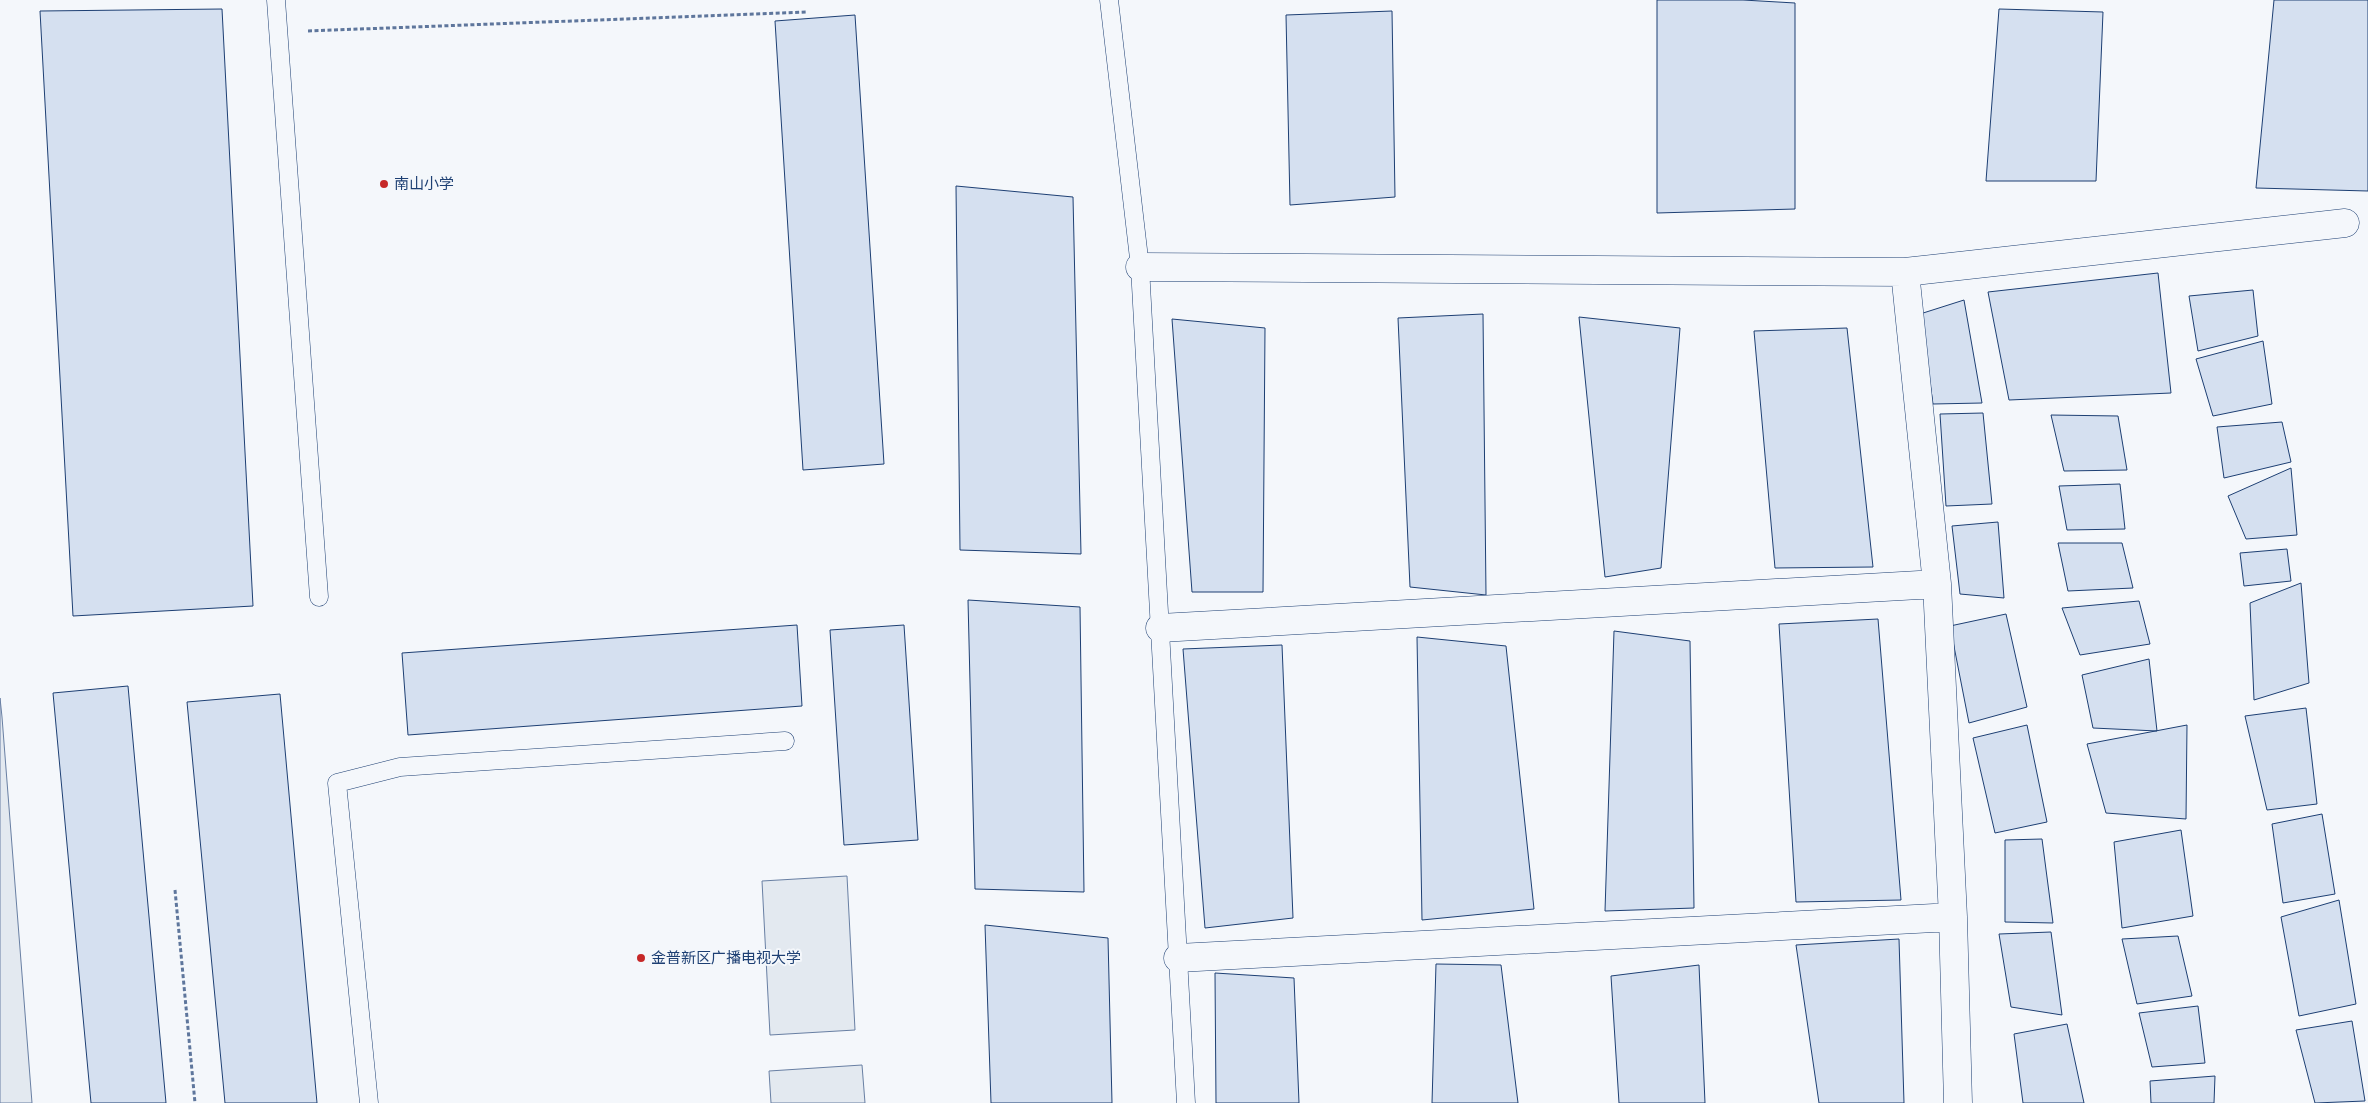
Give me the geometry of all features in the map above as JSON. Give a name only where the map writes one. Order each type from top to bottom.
[{"type":"street","points":[[1140,267],[1906,272],[2345,223]]},
{"type":"street","points":[[1906,272],[1937,584],[1953,917],[1958,1103]]},
{"type":"street","points":[[1160,628],[1937,584]]},
{"type":"street","points":[[1178,958],[1953,917]]},
{"type":"lane","points":[[276,0],[319,597]]},
{"type":"lane","points":[[1109,0],[1140,267],[1186,1103]]},
{"type":"lane","points":[[369,1103],[337,783],[400,767],[785,741]]},
{"type":"path","points":[[278,33],[808,12]]},
{"type":"path","points":[[174,890],[195,1103]]},
{"type":"shaded area","points":[[0,698],[2,717],[32,1103],[0,1103]]},
{"type":"shaded area","points":[[847,876],[855,1030],[770,1035],[762,881]]},
{"type":"shaded area","points":[[862,1065],[865,1103],[771,1103],[769,1071]]},
{"type":"building","points":[[1657,0],[1743,0],[1795,3],[1795,209],[1657,213]]},
{"type":"building","points":[[2274,0],[2368,0],[2368,191],[2256,188]]},
{"type":"building","points":[[222,9],[253,606],[73,616],[40,11]]},
{"type":"building","points":[[1999,9],[2103,12],[2096,181],[1986,181]]},
{"type":"building","points":[[1392,11],[1395,197],[1290,205],[1286,15]]},
{"type":"building","points":[[855,15],[884,464],[803,470],[775,21]]},
{"type":"building","points":[[956,186],[1073,197],[1081,554],[960,550]]},
{"type":"building","points":[[2158,273],[2171,393],[2009,400],[1988,292]]},
{"type":"building","points":[[2253,290],[2258,336],[2198,351],[2189,296]]},
{"type":"building","points":[[1964,300],[1982,403],[1933,404],[1920,314]]},
{"type":"building","points":[[1483,314],[1486,595],[1410,587],[1398,318]]},
{"type":"building","points":[[1579,317],[1680,328],[1661,568],[1605,577]]},
{"type":"building","points":[[1172,319],[1265,328],[1263,592],[1192,592]]},
{"type":"building","points":[[1847,328],[1873,567],[1775,568],[1754,331]]},
{"type":"building","points":[[2263,341],[2272,404],[2213,416],[2196,359]]},
{"type":"building","points":[[1983,413],[1992,504],[1946,506],[1940,414]]},
{"type":"building","points":[[2051,415],[2118,416],[2127,470],[2064,471]]},
{"type":"building","points":[[2282,422],[2291,462],[2224,478],[2217,427]]},
{"type":"building","points":[[2291,468],[2297,535],[2246,539],[2228,496]]},
{"type":"building","points":[[2120,484],[2125,529],[2067,530],[2059,486]]},
{"type":"building","points":[[1998,522],[2004,598],[1960,594],[1952,526]]},
{"type":"building","points":[[2058,543],[2122,543],[2133,588],[2068,591]]},
{"type":"building","points":[[2287,549],[2291,581],[2244,586],[2240,553]]},
{"type":"building","points":[[2301,583],[2309,683],[2254,700],[2250,603]]},
{"type":"building","points":[[968,600],[1080,607],[1084,892],[975,889]]},
{"type":"building","points":[[2139,601],[2150,644],[2080,655],[2062,608]]},
{"type":"building","points":[[2006,614],[2027,707],[1969,723],[1950,626]]},
{"type":"building","points":[[1878,619],[1901,900],[1796,902],[1779,624]]},
{"type":"building","points":[[797,625],[802,706],[408,735],[402,653]]},
{"type":"building","points":[[904,625],[918,840],[844,845],[830,630]]},
{"type":"building","points":[[1614,631],[1690,641],[1694,908],[1605,911]]},
{"type":"building","points":[[1417,637],[1506,646],[1534,909],[1422,920]]},
{"type":"building","points":[[1282,645],[1293,918],[1205,928],[1183,649]]},
{"type":"building","points":[[2149,659],[2157,731],[2093,728],[2082,675]]},
{"type":"building","points":[[128,686],[166,1103],[91,1103],[53,693]]},
{"type":"building","points":[[280,694],[317,1103],[225,1103],[187,702]]},
{"type":"building","points":[[2306,708],[2317,804],[2267,810],[2245,716]]},
{"type":"building","points":[[2027,725],[2047,822],[1995,833],[1973,738]]},
{"type":"building","points":[[2187,725],[2186,819],[2106,813],[2087,744]]},
{"type":"building","points":[[2322,814],[2335,894],[2283,903],[2272,824]]},
{"type":"building","points":[[2181,830],[2193,916],[2122,928],[2114,842]]},
{"type":"building","points":[[2042,839],[2053,923],[2005,922],[2005,840]]},
{"type":"building","points":[[2339,900],[2356,1004],[2299,1016],[2281,917]]},
{"type":"building","points":[[985,925],[1108,938],[1112,1103],[991,1103]]},
{"type":"building","points":[[2051,932],[2062,1015],[2011,1007],[1999,934]]},
{"type":"building","points":[[2178,936],[2192,996],[2137,1004],[2122,939]]},
{"type":"building","points":[[1899,939],[1904,1103],[1819,1103],[1796,945]]},
{"type":"building","points":[[1436,964],[1501,965],[1518,1103],[1432,1103]]},
{"type":"building","points":[[1699,965],[1705,1103],[1619,1103],[1611,976]]},
{"type":"building","points":[[1215,973],[1294,978],[1299,1103],[1216,1103]]},
{"type":"building","points":[[2198,1006],[2205,1063],[2152,1067],[2139,1013]]},
{"type":"building","points":[[2352,1021],[2365,1101],[2315,1103],[2296,1030]]},
{"type":"building","points":[[2067,1024],[2084,1103],[2023,1103],[2014,1034]]},
{"type":"building","points":[[2215,1076],[2214,1103],[2151,1103],[2150,1081]]},
{"type":"place","name":"南山小学","points":[[384,184]]},
{"type":"place","name":"金普新区广播电视大学","points":[[641,958]]}]
